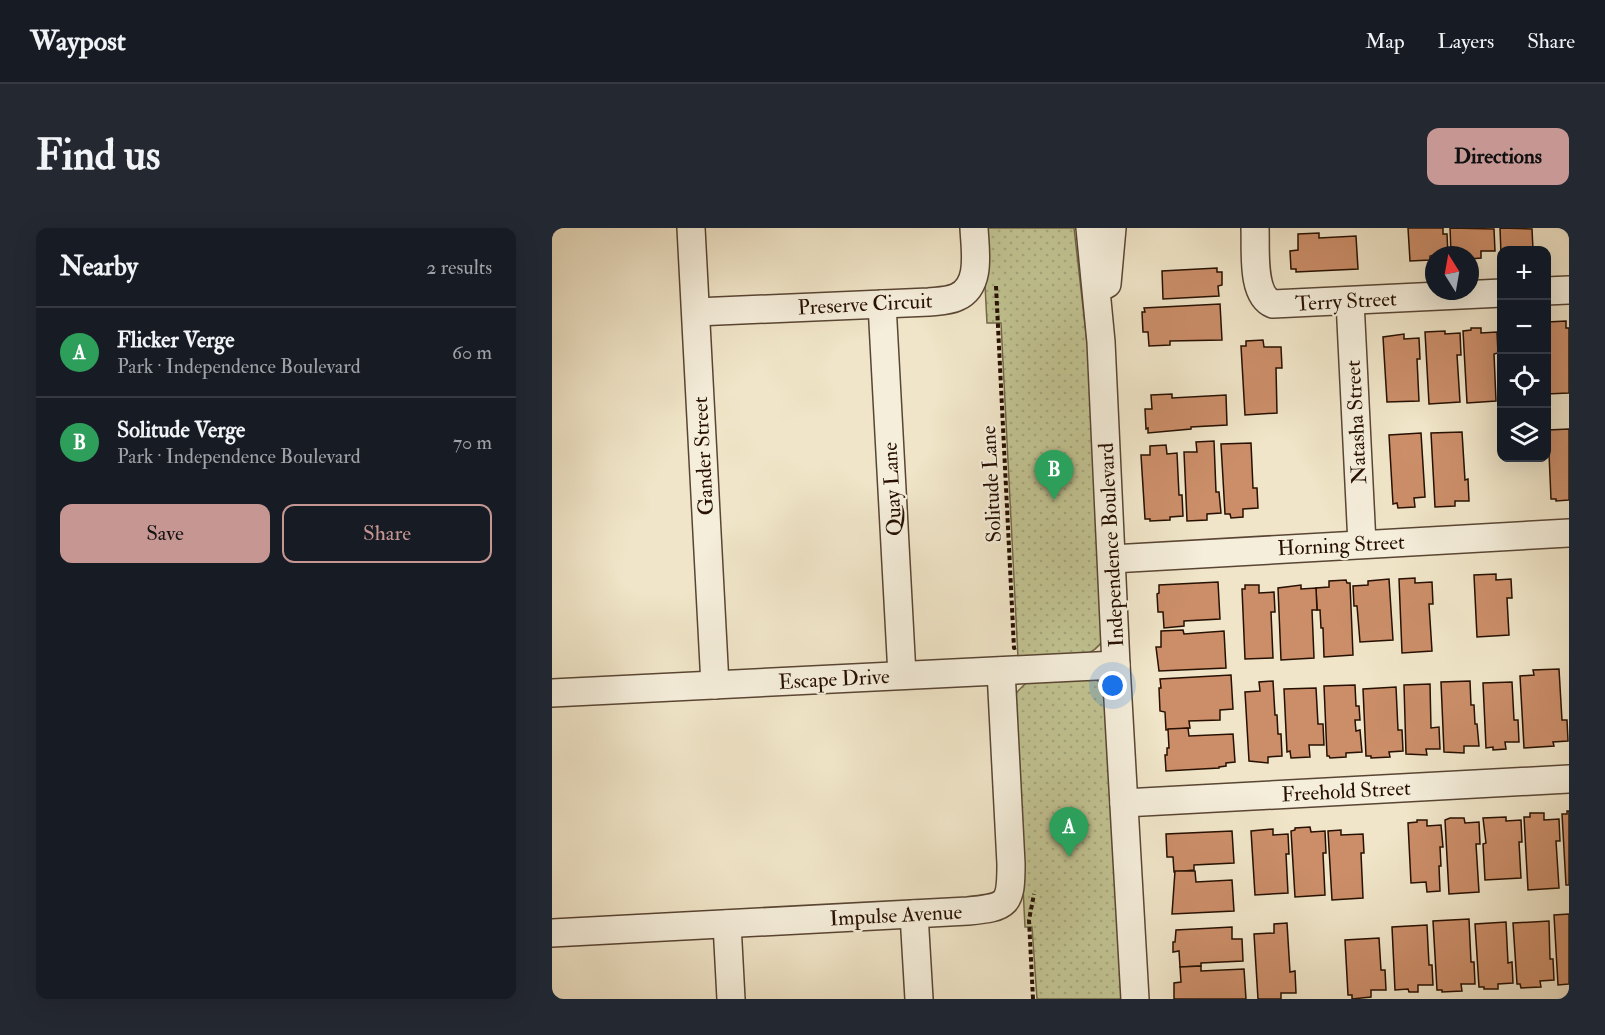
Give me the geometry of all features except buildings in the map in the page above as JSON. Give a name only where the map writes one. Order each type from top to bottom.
[{"type":"street","name":"Gander Street","points":[[691,228],[715,685]]},
{"type":"street","name":"Preserve Circuit","points":[[696,312],[946,300],[962,294],[970,285],[975,270],[974,228]]},
{"type":"street","name":"Independence Boulevard","points":[[1090,228],[1101,342],[1135,999]]},
{"type":"street","name":"Independence Boulevard","points":[[1101,342],[1112,228]]},
{"type":"street","name":"Terry Street","points":[[1255,228],[1257,282],[1267,301],[1279,304],[1497,293]]},
{"type":"street","points":[[1551,291],[1569,290]]},
{"type":"street","name":"Natasha Street","points":[[1350,301],[1362,544]]},
{"type":"street","name":"Quay Lane","points":[[882,304],[902,675]]},
{"type":"street","name":"Horning Street","points":[[1112,558],[1569,533]]},
{"type":"street","name":"Escape Drive","points":[[552,693],[1116,665]]},
{"type":"street","name":"Impulse Avenue","points":[[552,933],[914,914],[988,909],[1002,905],[1009,895],[1011,864],[1001,671]]},
{"type":"street","name":"Freehold Street","points":[[1124,803],[1569,779]]},
{"type":"street","points":[[914,914],[919,999]]},
{"type":"street","points":[[727,924],[731,999]]},
{"type":"path","name":"Solitude Lane","points":[[997,320],[1014,648]]},
{"type":"path","points":[[1029,929],[1033,999]]},
{"type":"green space","points":[[982,228],[1074,228],[1091,378],[1103,640],[1090,653],[1084,655],[1018,658],[1001,323],[987,323]]},
{"type":"green space","points":[[1093,678],[1107,690],[1125,999],[1037,999],[1032,927],[1025,927],[1015,694],[1027,682]]},
{"type":"place","name":"Solitude Verge","points":[[1054,500]]},
{"type":"place","name":"Flicker Verge","points":[[1069,857]]}]
